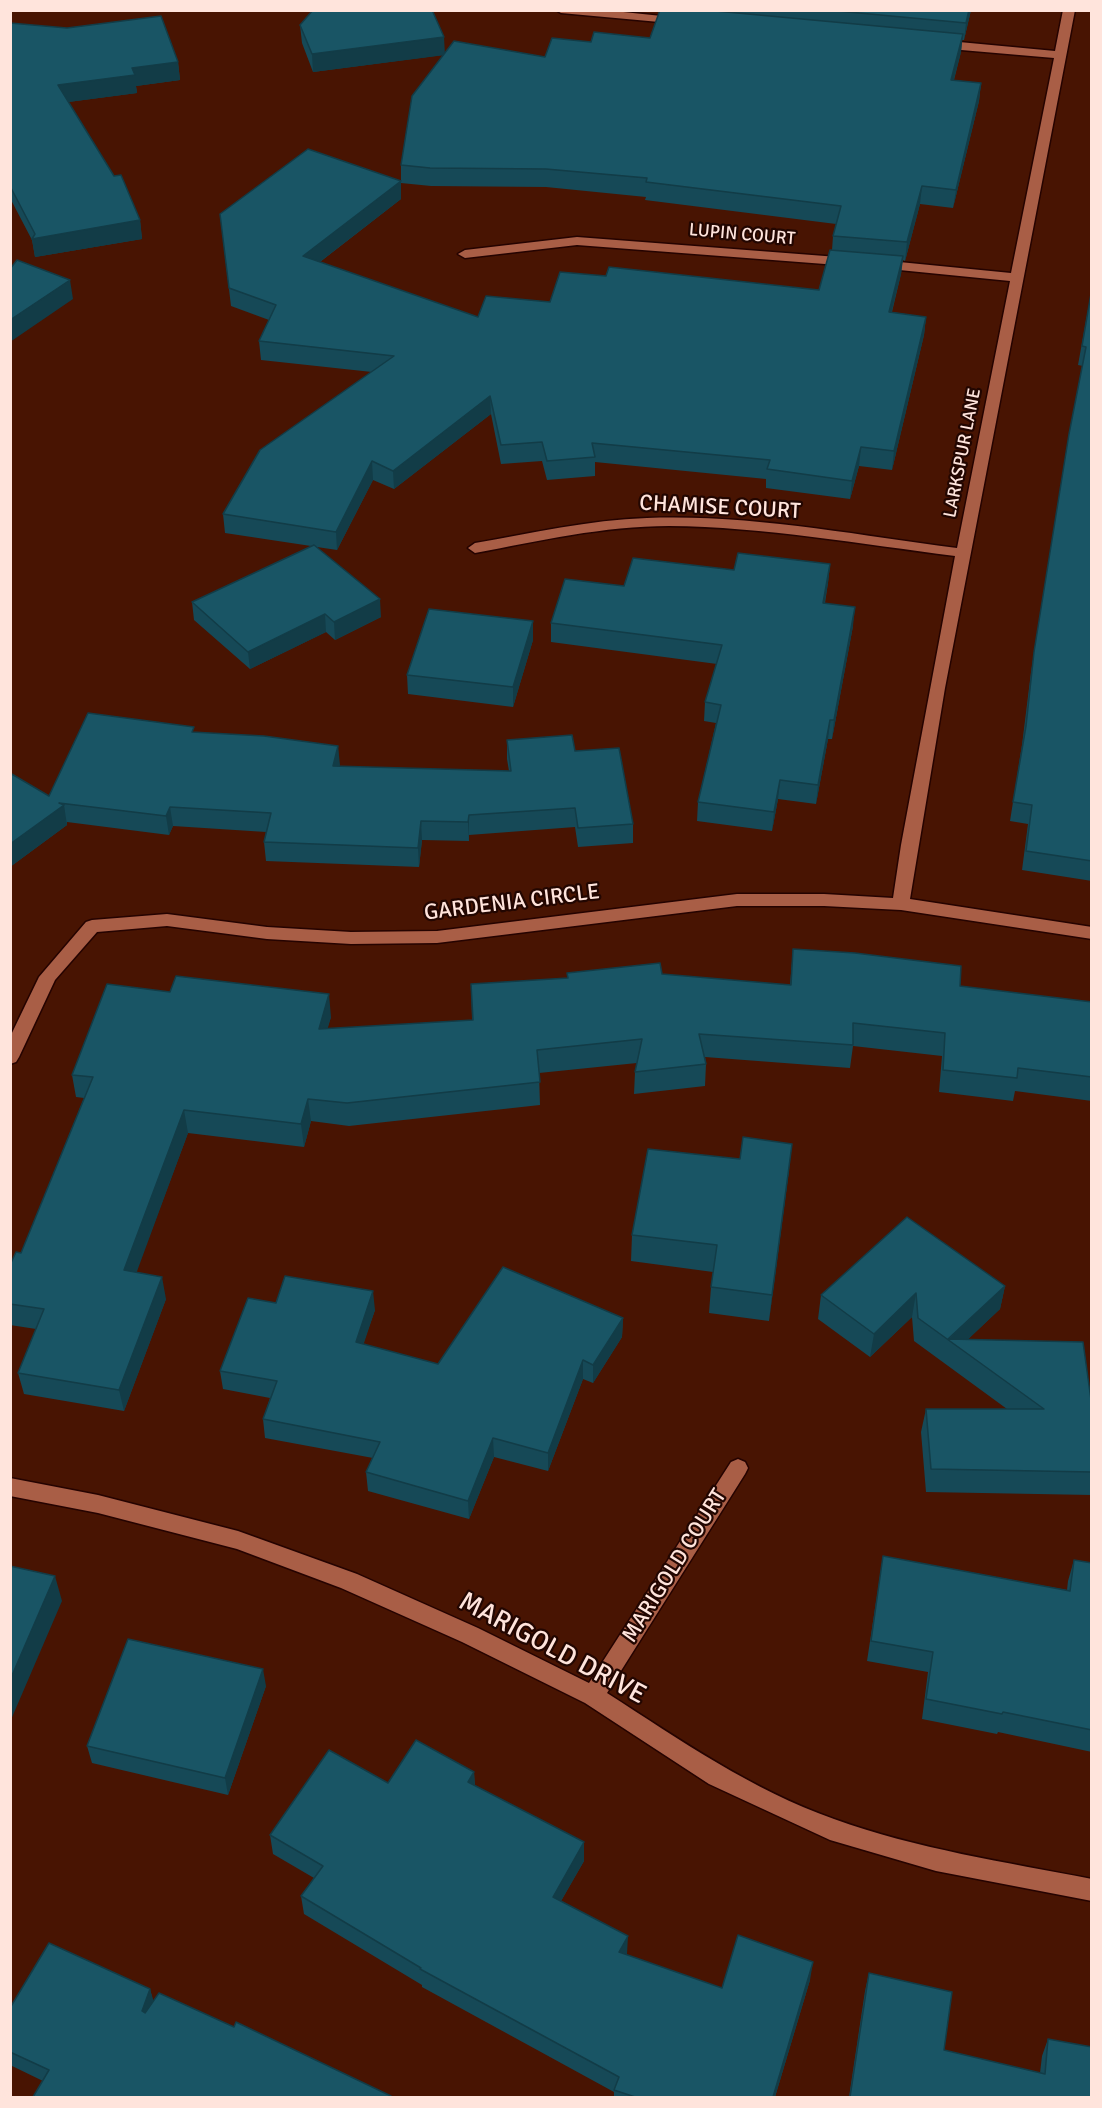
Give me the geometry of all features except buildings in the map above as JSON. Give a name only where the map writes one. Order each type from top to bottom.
[{"type":"street","points":[[561,10],[689,22]]},
{"type":"street","name":"LARKSPUR LANE","points":[[901,904],[909,845],[1069,10]]},
{"type":"street","points":[[924,42],[1059,55]]},
{"type":"street","name":"LUPIN COURT","points":[[465,254],[577,241],[934,269],[1017,278]]},
{"type":"street","name":"CHAMISE COURT","points":[[475,548],[585,528],[667,522],[755,527],[964,553]]},
{"type":"street","name":"GARDENIA CIRCLE","points":[[10,1057],[48,977],[92,926],[167,920],[267,933],[351,938],[437,937],[737,900],[824,900],[901,904],[1092,933]]},
{"type":"street","name":"MARIGOLD COURT","points":[[593,1696],[738,1468]]},
{"type":"street","name":"MARIGOLD DRIVE","points":[[10,1487],[98,1504],[238,1540],[349,1581],[470,1635],[593,1696],[717,1777],[830,1828],[936,1860],[1092,1890]]}]
